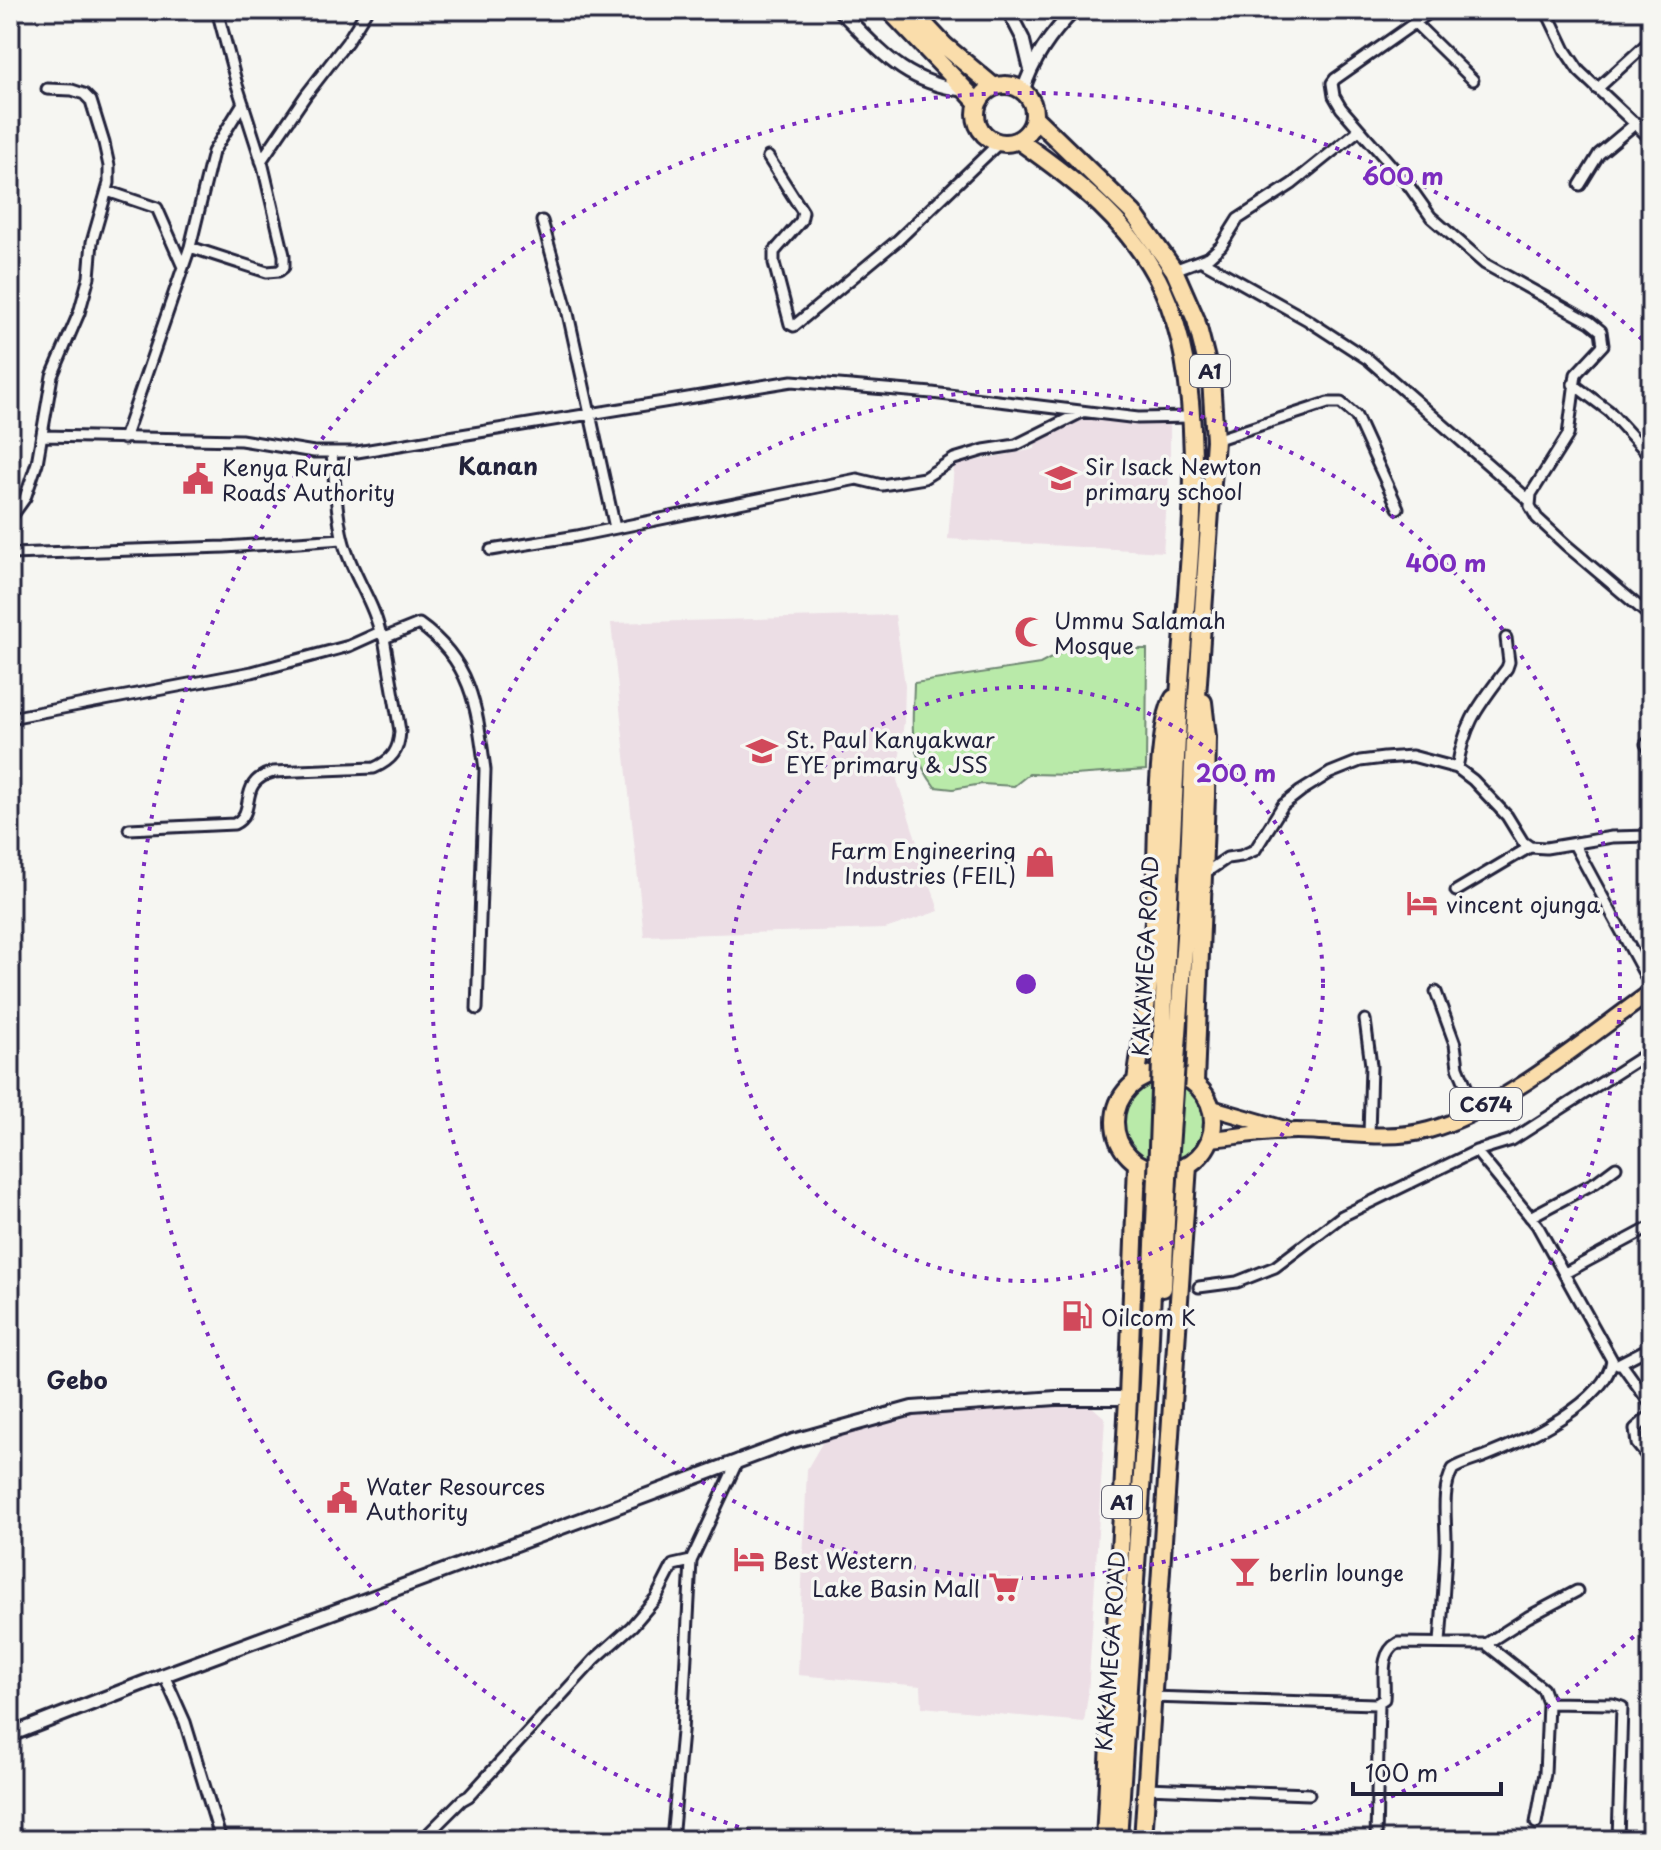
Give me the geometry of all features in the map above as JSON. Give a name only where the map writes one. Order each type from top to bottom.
[{"type":"highway","points":[[889,10],[978,103]]},
{"type":"highway","points":[[911,10],[945,46],[994,87]]},
{"type":"highway","points":[[1023,91],[1014,86],[994,87],[986,92],[978,103],[976,117],[979,126],[984,133],[1000,142],[1018,140],[1031,127],[1034,117]]},
{"type":"highway","name":"A1","points":[[1023,91],[1034,107],[1034,117],[1133,213],[1174,270],[1196,320],[1208,363],[1215,440],[1198,686],[1205,710],[1207,737],[1195,1083]]},
{"type":"highway","name":"KAKAMEGA ROAD","points":[[1018,140],[1099,201],[1147,260],[1164,291],[1176,325],[1189,380],[1192,484],[1161,1061],[1148,1383],[1118,1840]]},
{"type":"highway","name":"KAKAMEGA ROAD","points":[[1128,1840],[1141,1694],[1198,686]]},
{"type":"highway","name":"A1","points":[[1136,1081],[1155,908],[1164,739],[1170,704],[1180,688]]},
{"type":"highway","points":[[1150,1075],[1181,1075],[1195,1083],[1205,1094],[1212,1108],[1214,1124],[1211,1139],[1203,1152],[1188,1165],[1163,1171],[1137,1164],[1123,1150],[1117,1136],[1117,1105],[1136,1081],[1150,1075]]},
{"type":"highway","name":"A1","points":[[1103,1840],[1128,1398],[1137,1164]]},
{"type":"highway","name":"A1","points":[[1145,1840],[1151,1697],[1188,1165]]},
{"type":"main road","name":"C674","points":[[1211,1139],[1293,1131],[1400,1135],[1429,1130],[1476,1110],[1517,1087],[1651,989]]},
{"type":"main road","name":"C674","points":[[1212,1108],[1293,1131]]},
{"type":"main road","points":[[10,1735],[793,1441],[912,1408],[1056,1398],[1128,1398]]},
{"type":"street","points":[[190,247],[267,272],[279,271],[284,267],[284,255],[261,161],[217,10]]},
{"type":"street","points":[[261,161],[367,10]]},
{"type":"street","points":[[839,10],[884,57],[898,67],[923,80],[963,90]]},
{"type":"street","points":[[1008,10],[1023,39],[1030,68]]},
{"type":"street","points":[[1023,91],[1030,68],[1058,26],[1075,10]]},
{"type":"street","points":[[1433,10],[1332,83],[1334,96],[1431,217],[1470,252],[1601,331],[1603,345],[1576,374],[1568,435],[1530,501]]},
{"type":"street","points":[[1546,10],[1572,62],[1651,139]]},
{"type":"street","points":[[1416,24],[1473,80]]},
{"type":"street","points":[[1597,89],[1651,40]]},
{"type":"street","points":[[10,519],[25,498],[37,463],[49,387],[79,313],[89,277],[92,242],[107,191],[109,166],[91,101],[84,94],[72,90],[47,89]]},
{"type":"street","points":[[124,439],[190,247],[213,152],[243,103]]},
{"type":"street","points":[[1580,185],[1599,154],[1636,123]]},
{"type":"street","points":[[1174,270],[1202,261],[1221,246],[1238,219],[1292,184],[1359,130]]},
{"type":"street","points":[[768,157],[803,212],[801,221],[774,252],[790,324],[794,326],[898,240],[1000,142]]},
{"type":"street","points":[[107,191],[157,208],[183,267]]},
{"type":"street","points":[[542,221],[567,309],[615,528]]},
{"type":"street","points":[[1202,261],[1306,319],[1369,360],[1530,501],[1537,518],[1651,617]]},
{"type":"street","points":[[43,436],[241,440],[332,454],[590,412],[652,405],[737,388],[811,381],[1138,418],[1190,417]]},
{"type":"street","points":[[1573,384],[1609,411],[1651,457]]},
{"type":"street","points":[[1215,440],[1328,403],[1341,403],[1356,416],[1398,508]]},
{"type":"street","points":[[491,550],[857,479],[882,485],[924,478],[954,459],[1016,445],[1082,412]]},
{"type":"street","points":[[129,829],[234,824],[244,814],[256,778],[273,772],[374,768],[386,763],[399,745],[400,731],[382,635],[342,539],[332,454]]},
{"type":"street","points":[[10,554],[210,548],[342,539]]},
{"type":"street","points":[[10,718],[252,672],[419,624],[440,639],[462,670],[472,694],[485,770],[477,1009]]},
{"type":"street","points":[[1457,768],[1469,722],[1507,668],[1506,638]]},
{"type":"street","points":[[1202,875],[1227,858],[1255,850],[1283,805],[1330,773],[1360,761],[1412,756],[1457,768],[1473,780],[1507,816],[1523,842],[1530,847]]},
{"type":"street","points":[[1456,891],[1530,847],[1612,837],[1651,836]]},
{"type":"street","points":[[1574,844],[1651,989]]},
{"type":"street","points":[[1436,992],[1455,1044],[1458,1067],[1476,1110]]},
{"type":"street","points":[[1365,1020],[1371,1065],[1369,1135]]},
{"type":"street","points":[[1199,1287],[1237,1282],[1275,1267],[1342,1216],[1476,1151],[1512,1140],[1651,1051]]},
{"type":"street","points":[[1476,1151],[1530,1217],[1616,1365],[1651,1405]]},
{"type":"street","points":[[1530,1217],[1596,1182],[1616,1167]]},
{"type":"street","points":[[1565,1273],[1651,1227]]},
{"type":"street","points":[[1440,1643],[1447,1548],[1446,1492],[1453,1469],[1529,1437],[1575,1408],[1603,1383],[1616,1365],[1651,1347]]},
{"type":"street","points":[[1651,1415],[1635,1429],[1637,1444],[1651,1461]]},
{"type":"street","points":[[672,1840],[682,1732],[691,1561],[737,1461]]},
{"type":"street","points":[[417,1840],[424,1838],[469,1796],[595,1659],[632,1626],[656,1598],[673,1565],[691,1561]]},
{"type":"street","points":[[1376,1840],[1379,1703],[1384,1695],[1386,1658],[1392,1646],[1398,1643],[1486,1644],[1577,1591]]},
{"type":"street","points":[[1486,1644],[1543,1689],[1548,1703],[1545,1773],[1536,1823]]},
{"type":"street","points":[[164,1675],[185,1722],[221,1840]]},
{"type":"street","points":[[1151,1697],[1379,1703]]},
{"type":"street","points":[[1548,1703],[1613,1704],[1622,1707],[1618,1840]]},
{"type":"street","points":[[1146,1788],[1309,1794]]},
{"type":"shaded area","name":"Sir Isack Newton primary school","points":[[1086,416],[1170,422],[1163,552],[948,539],[954,465],[1035,449],[1036,438]]},
{"type":"shaded area","name":"St. Paul Kanyakwar EYE primary & JSS","points":[[895,615],[905,685],[897,780],[939,911],[885,929],[644,936],[611,623]]},
{"type":"shaded area","points":[[1090,1405],[1105,1418],[1084,1722],[922,1707],[921,1686],[798,1675],[807,1469],[825,1438],[854,1429],[901,1421],[917,1414]]},
{"type":"green space","points":[[1068,649],[1147,649],[1146,770],[1074,775],[1029,774],[1014,786],[982,784],[953,789],[935,787],[915,749],[914,683],[1040,664]]},
{"type":"green space","points":[[1165,1080],[1181,1083],[1194,1092],[1203,1105],[1206,1121],[1203,1137],[1194,1150],[1181,1159],[1165,1162],[1149,1159],[1136,1150],[1127,1137],[1124,1121],[1127,1105],[1136,1092],[1149,1083]]},
{"type":"place","name":"Sir Isack Newton primary school","points":[[1061,478]]},
{"type":"place","name":"Kenya Rural Roads Authority","points":[[198,479]]},
{"type":"place","name":"Ummu Salamah Mosque","points":[[1030,632]]},
{"type":"place","name":"St. Paul Kanyakwar EYE primary & JSS","points":[[762,751]]},
{"type":"place","name":"Farm Engineering Industries (FEIL)","points":[[1040,862]]},
{"type":"place","name":"vincent ojunga","points":[[1422,903]]},
{"type":"place","name":"Oilcom K","points":[[1077,1316]]},
{"type":"place","name":"Water Resources Authority","points":[[342,1498]]},
{"type":"place","name":"Best Western","points":[[749,1559]]},
{"type":"place","name":"berlin lounge","points":[[1245,1571]]},
{"type":"place","name":"Lake Basin Mall","points":[[1004,1587]]},
{"type":"district","name":"Kanan","points":[[498,465]]},
{"type":"district","name":"Gebo","points":[[77,1379]]}]
